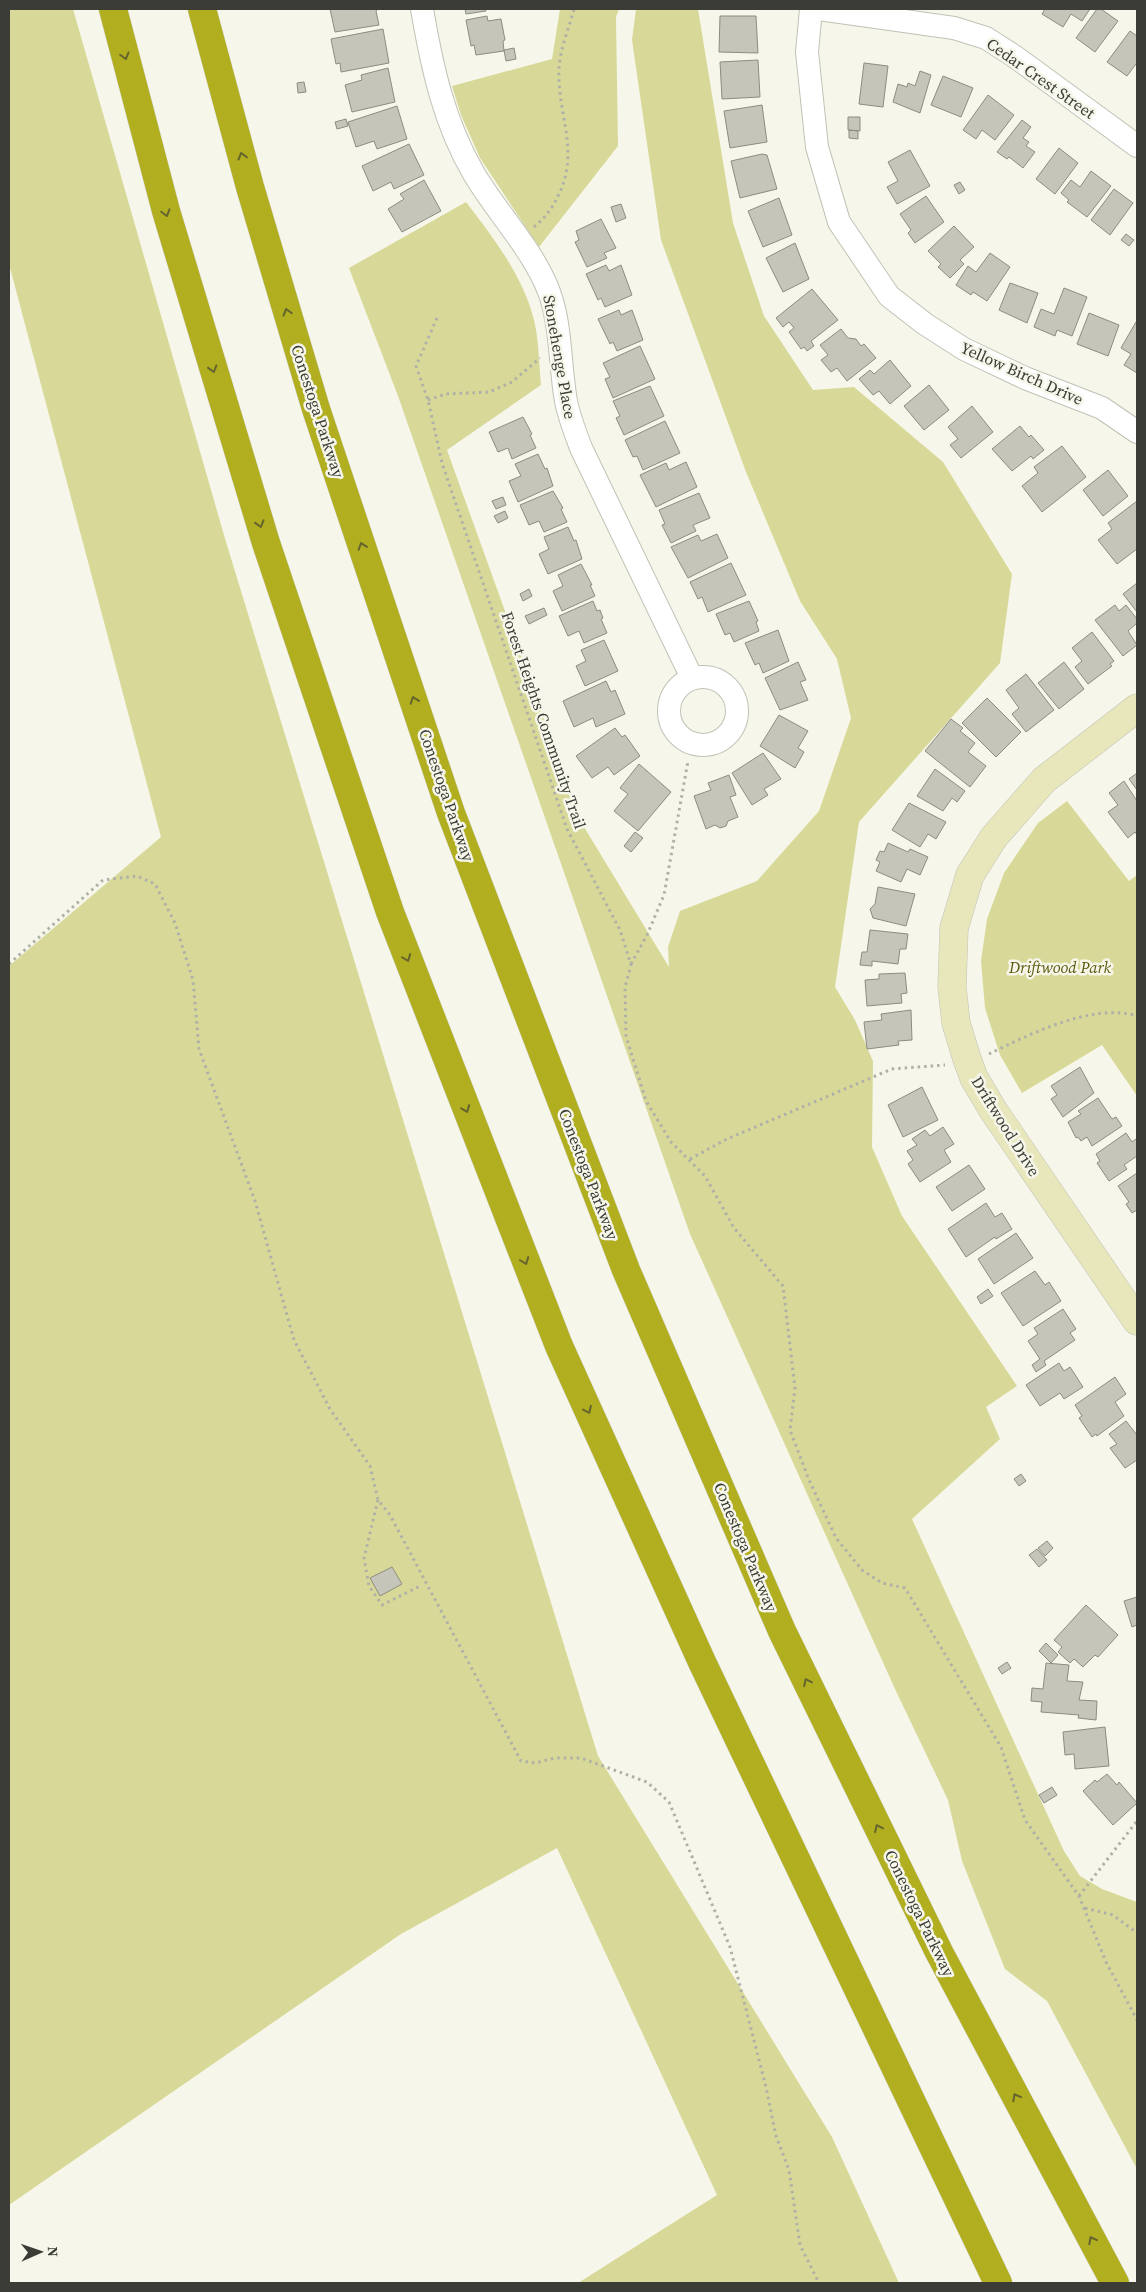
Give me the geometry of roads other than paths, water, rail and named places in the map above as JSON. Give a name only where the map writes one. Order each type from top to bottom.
[{"type":"highway","points":[[113,9],[166,211],[266,543],[397,931],[558,1346],[702,1662],[998,2283]]},
{"type":"highway","name":"Conestoga Parkway","points":[[202,9],[250,187],[316,409],[448,804],[626,1270],[782,1631],[939,1952],[1115,2283]]},
{"type":"street","name":"Stonehenge Place","points":[[422,9],[432,68],[454,135],[474,174],[519,240],[544,281],[552,302],[566,401],[572,426],[692,678]]},
{"type":"street","name":"Yellow Birch Drive","points":[[811,9],[807,52],[817,147],[840,222],[888,296],[925,324],[964,349],[1025,378],[1102,408],[1137,432]]},
{"type":"street","name":"Cedar Crest Street","points":[[820,9],[954,28],[986,38],[1014,56],[1137,146]]},
{"type":"street","name":"Driftwood Drive","points":[[1137,708],[1044,780],[994,837],[970,875],[954,928],[952,987],[956,1023],[967,1059],[979,1086],[993,1110],[1137,1321]]},
{"type":"park label","name":"Driftwood Park","points":[[1060,967]]}]
